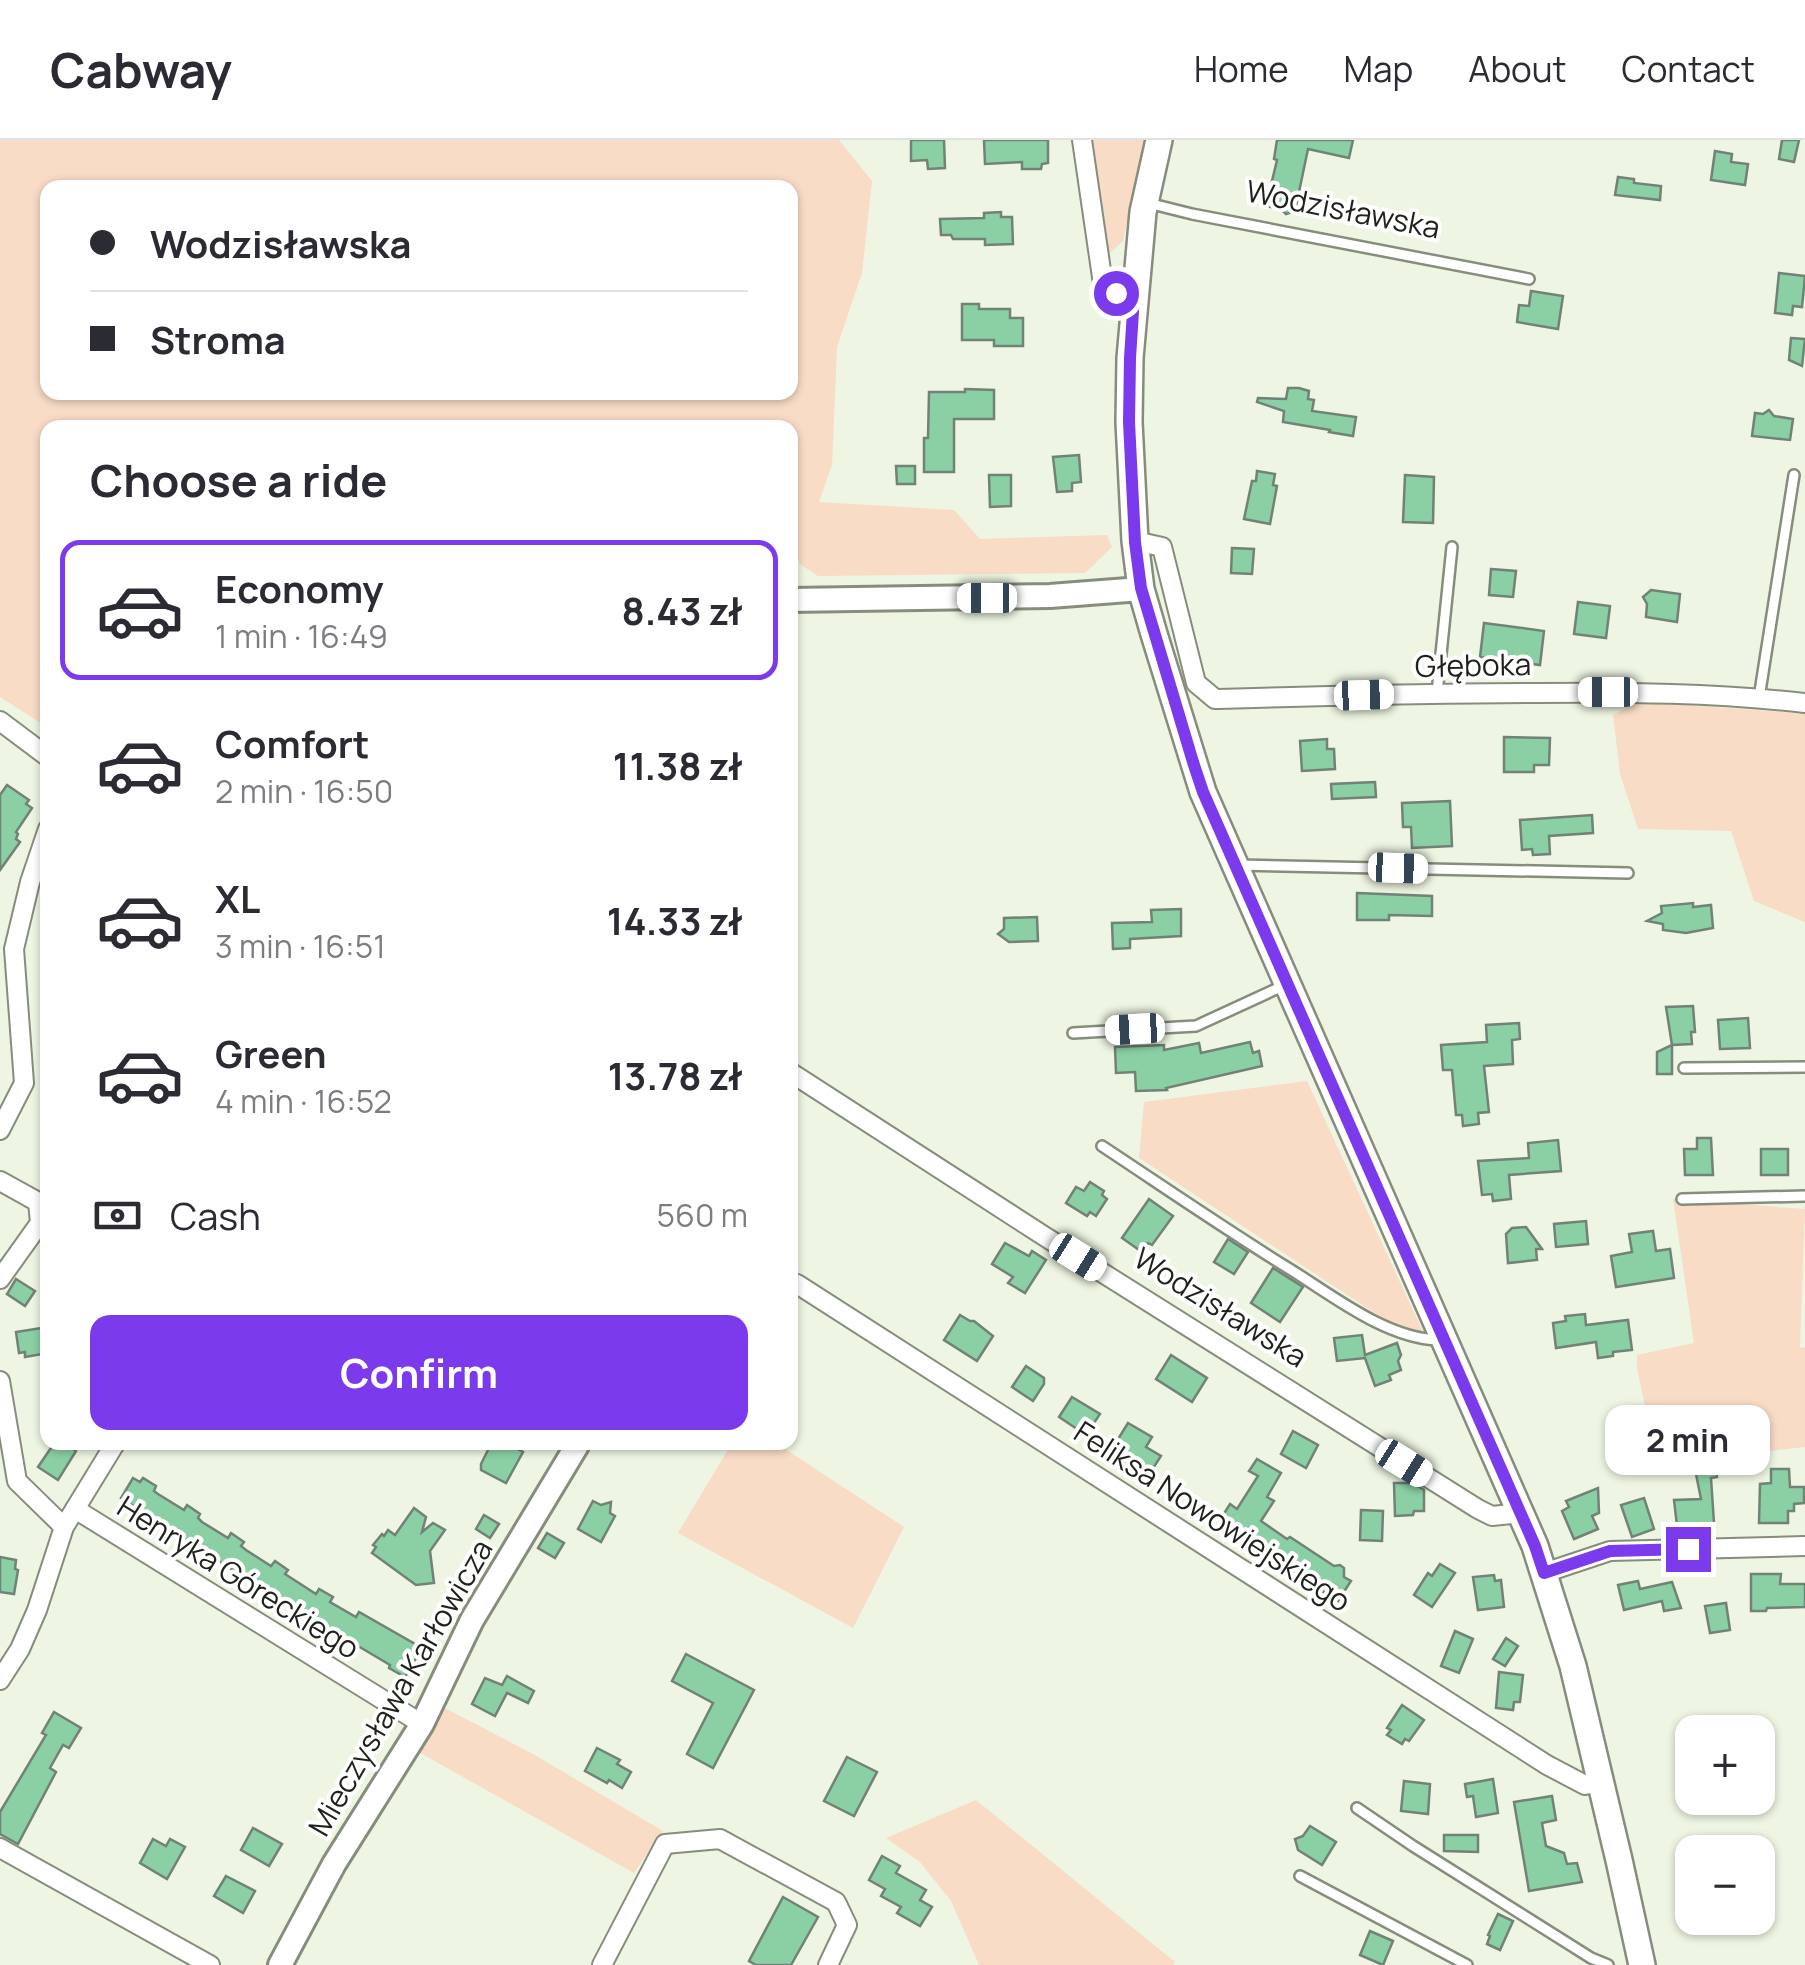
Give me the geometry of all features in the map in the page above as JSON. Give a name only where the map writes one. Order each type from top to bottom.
[{"type":"main road","points":[[1159,140],[1146,203],[1130,358],[1129,422],[1141,588],[1203,792],[1535,1546],[1573,1666],[1642,1965]]},
{"type":"street","points":[[1082,140],[1103,284],[1116,293],[1134,296]]},
{"type":"street","name":"Głęboka","points":[[1135,542],[1162,547],[1196,684],[1216,699],[1642,692],[1805,703]]},
{"type":"street","points":[[798,600],[1060,596],[1141,588]]},
{"type":"street","points":[[0,721],[40,751]]},
{"type":"street","points":[[0,1130],[24,1083],[14,949],[40,853]]},
{"type":"street","name":"Wodzisławska","points":[[798,1077],[1478,1509],[1492,1516],[1521,1513]]},
{"type":"street","points":[[0,1180],[38,1202],[40,1223],[0,1279]]},
{"type":"street","name":"Feliksa Nowowiejskiego","points":[[798,1285],[1547,1765],[1585,1785],[1601,1782]]},
{"type":"street","points":[[0,1381],[18,1481],[64,1528]]},
{"type":"street","name":"Henryka Góreckiego","points":[[0,1680],[20,1650],[37,1610],[64,1528],[111,1450]]},
{"type":"street","name":"Mieczysława Karłowicza","points":[[280,1965],[334,1864],[422,1724],[472,1620],[573,1450]]},
{"type":"street","name":"Henryka Góreckiego","points":[[75,1509],[422,1724]]},
{"type":"street","points":[[1544,1573],[1610,1551],[1805,1546]]},
{"type":"street","points":[[602,1965],[665,1844],[720,1839],[836,1902],[847,1925],[828,1965]]},
{"type":"street","points":[[0,1848],[210,1965]]},
{"type":"lane","name":"Wodzisławska","points":[[1146,203],[1529,278]]},
{"type":"lane","points":[[1759,698],[1794,476]]},
{"type":"lane","points":[[1438,693],[1452,547]]},
{"type":"lane","points":[[1236,865],[1628,873]]},
{"type":"lane","points":[[1073,1033],[1196,1026],[1288,984]]},
{"type":"lane","points":[[1684,1068],[1805,1067]]},
{"type":"lane","points":[[1102,1146],[1385,1328],[1422,1339],[1446,1340]]},
{"type":"lane","points":[[1682,1199],[1805,1196]]},
{"type":"lane","points":[[1357,1808],[1412,1846],[1608,1965]]},
{"type":"lane","points":[[1300,1876],[1467,1965]]},
{"type":"shaded area","points":[[0,140],[839,140],[872,181],[862,273],[837,347],[832,465],[819,502],[954,510],[980,539],[1107,535],[1112,547],[1085,573],[818,576],[798,560],[798,420],[40,420],[40,723],[0,697]]},
{"type":"shaded area","points":[[1088,140],[1144,140],[1123,241],[1102,260]]},
{"type":"shaded area","points":[[1640,701],[1805,714],[1805,922],[1754,901],[1731,831],[1638,829],[1620,774],[1613,715]]},
{"type":"shaded area","points":[[1307,1081],[1423,1332],[1390,1323],[1139,1158],[1144,1102]]},
{"type":"shaded area","points":[[1673,1199],[1805,1209],[1800,1347],[1805,1348],[1805,1447],[1657,1463],[1637,1355],[1694,1343]]},
{"type":"shaded area","points":[[728,1450],[787,1450],[904,1527],[853,1628],[678,1533]]},
{"type":"shaded area","points":[[439,1705],[533,1754],[663,1831],[634,1873],[415,1750]]},
{"type":"shaded area","points":[[976,1800],[1175,1962],[1173,1965],[979,1965],[951,1901],[920,1862],[886,1838]]},
{"type":"building","points":[[911,140],[944,140],[945,168],[928,169],[927,160],[911,161]]},
{"type":"building","points":[[984,140],[1048,140],[1048,163],[1042,164],[1041,169],[1022,169],[1022,162],[985,164]]},
{"type":"building","points":[[1277,140],[1353,140],[1349,158],[1308,149],[1295,211],[1286,214],[1266,206],[1277,160]]},
{"type":"building","points":[[1782,140],[1799,140],[1794,162],[1779,159]]},
{"type":"building","points":[[1715,151],[1732,154],[1731,162],[1748,164],[1745,185],[1711,180]]},
{"type":"building","points":[[1618,177],[1661,186],[1660,200],[1615,195]]},
{"type":"building","points":[[1001,212],[1001,217],[1012,217],[1013,244],[985,245],[985,239],[941,235],[940,219],[984,218],[984,213]]},
{"type":"building","points":[[1779,273],[1805,276],[1802,307],[1793,306],[1792,315],[1775,313]]},
{"type":"building","points":[[1531,291],[1563,296],[1558,329],[1517,322],[1519,305],[1529,306]]},
{"type":"building","points":[[962,304],[979,304],[979,309],[1010,309],[1010,318],[1023,318],[1023,346],[994,346],[994,340],[962,340]]},
{"type":"building","points":[[1791,338],[1805,339],[1802,366],[1789,360]]},
{"type":"building","points":[[1288,388],[1309,391],[1308,399],[1314,400],[1312,411],[1356,417],[1353,436],[1283,422],[1284,411],[1257,402],[1258,398],[1286,399]]},
{"type":"building","points":[[994,390],[994,419],[954,419],[954,472],[924,472],[929,392]]},
{"type":"building","points":[[1769,410],[1774,416],[1793,419],[1790,440],[1752,436],[1755,413]]},
{"type":"building","points":[[1079,455],[1081,482],[1072,483],[1072,491],[1057,492],[1053,457]]},
{"type":"building","points":[[896,466],[915,466],[915,484],[897,484]]},
{"type":"building","points":[[1257,471],[1275,474],[1273,485],[1277,486],[1270,524],[1244,519]]},
{"type":"building","points":[[989,475],[1011,475],[1011,506],[990,507]]},
{"type":"building","points":[[1405,475],[1434,477],[1433,523],[1403,522]]},
{"type":"building","points":[[1232,548],[1254,549],[1252,574],[1231,573]]},
{"type":"building","points":[[1491,569],[1516,571],[1513,597],[1489,595]]},
{"type":"building","points":[[1651,590],[1680,594],[1677,622],[1646,617],[1643,597]]},
{"type":"building","points":[[1578,602],[1610,606],[1606,638],[1574,634]]},
{"type":"building","points":[[1484,623],[1544,631],[1540,665],[1480,657]]},
{"type":"building","points":[[1504,737],[1550,738],[1549,765],[1534,765],[1534,772],[1504,772]]},
{"type":"building","points":[[1327,739],[1327,749],[1334,749],[1335,769],[1302,771],[1300,741]]},
{"type":"building","points":[[1375,782],[1376,797],[1332,799],[1331,784]]},
{"type":"building","points":[[7,785],[29,800],[26,804],[32,808],[16,832],[20,842],[0,870],[0,795]]},
{"type":"building","points":[[1450,801],[1452,846],[1412,848],[1411,827],[1403,827],[1402,803]]},
{"type":"building","points":[[1592,815],[1593,833],[1549,836],[1550,854],[1533,855],[1532,849],[1522,850],[1520,820]]},
{"type":"building","points":[[1357,893],[1432,896],[1432,916],[1389,915],[1389,920],[1357,920]]},
{"type":"building","points":[[1693,903],[1693,907],[1711,905],[1713,928],[1686,933],[1663,930],[1663,924],[1647,921],[1662,913],[1661,906]]},
{"type":"building","points":[[1181,909],[1181,936],[1130,939],[1130,948],[1113,949],[1112,923],[1152,922],[1151,910]]},
{"type":"building","points":[[1037,917],[1038,941],[1009,942],[998,934],[1004,929],[1004,918]]},
{"type":"building","points":[[1693,1006],[1692,1044],[1672,1045],[1666,1007]]},
{"type":"building","points":[[1748,1018],[1750,1048],[1720,1049],[1718,1020]]},
{"type":"building","points":[[1519,1023],[1520,1039],[1512,1040],[1513,1064],[1484,1066],[1489,1112],[1478,1113],[1479,1124],[1463,1126],[1462,1115],[1456,1115],[1452,1070],[1443,1070],[1441,1045],[1487,1042],[1486,1025]]},
{"type":"building","points":[[1250,1042],[1253,1053],[1259,1051],[1262,1066],[1167,1090],[1136,1091],[1135,1072],[1116,1073],[1115,1047],[1164,1045],[1164,1050],[1199,1043],[1201,1053]]},
{"type":"building","points":[[1672,1045],[1672,1074],[1657,1074],[1657,1052]]},
{"type":"building","points":[[1697,1138],[1711,1138],[1713,1175],[1685,1175],[1684,1149],[1697,1149]]},
{"type":"building","points":[[1558,1140],[1561,1171],[1509,1175],[1511,1199],[1493,1201],[1492,1194],[1482,1195],[1478,1161],[1529,1158],[1528,1143]]},
{"type":"building","points":[[1761,1149],[1788,1149],[1788,1175],[1761,1175]]},
{"type":"building","points":[[1090,1182],[1104,1191],[1102,1195],[1107,1199],[1096,1216],[1090,1212],[1087,1216],[1066,1203],[1076,1187],[1084,1191]]},
{"type":"building","points":[[1149,1199],[1173,1216],[1152,1245],[1148,1243],[1142,1252],[1122,1238]]},
{"type":"building","points":[[1586,1221],[1588,1244],[1556,1247],[1554,1224]]},
{"type":"building","points":[[1526,1227],[1542,1249],[1536,1249],[1537,1260],[1508,1263],[1506,1234],[1512,1228]]},
{"type":"building","points":[[1653,1231],[1656,1251],[1670,1249],[1674,1278],[1616,1287],[1611,1256],[1632,1252],[1629,1234]]},
{"type":"building","points":[[1228,1239],[1248,1252],[1234,1274],[1214,1262]]},
{"type":"building","points":[[1005,1243],[1046,1260],[1025,1293],[1008,1283],[1013,1277],[992,1264]]},
{"type":"building","points":[[1273,1268],[1303,1287],[1280,1322],[1251,1303]]},
{"type":"building","points":[[16,1279],[35,1291],[25,1306],[7,1294]]},
{"type":"building","points":[[1585,1314],[1586,1325],[1628,1320],[1632,1350],[1598,1358],[1596,1342],[1556,1348],[1553,1323],[1566,1321],[1565,1316]]},
{"type":"building","points":[[960,1315],[993,1336],[977,1361],[944,1340]]},
{"type":"building","points":[[40,1328],[40,1354],[25,1357],[25,1352],[19,1353],[16,1332]]},
{"type":"building","points":[[1362,1335],[1365,1355],[1397,1343],[1401,1370],[1389,1375],[1391,1380],[1375,1386],[1365,1358],[1337,1361],[1334,1338]]},
{"type":"building","points":[[1171,1355],[1207,1378],[1192,1402],[1156,1379]]},
{"type":"building","points":[[1026,1366],[1044,1378],[1033,1401],[1012,1387]]},
{"type":"building","points":[[1072,1397],[1100,1414],[1086,1435],[1059,1417]]},
{"type":"building","points":[[1128,1423],[1152,1437],[1146,1447],[1161,1456],[1148,1476],[1110,1452]]},
{"type":"building","points":[[1293,1431],[1318,1445],[1306,1468],[1281,1454]]},
{"type":"building","points":[[50,1450],[76,1451],[58,1480],[38,1467]]},
{"type":"building","points":[[488,1450],[523,1452],[506,1483],[481,1470]]},
{"type":"building","points":[[1713,1455],[1717,1477],[1711,1478],[1714,1523],[1677,1526],[1674,1500],[1701,1499],[1693,1459]]},
{"type":"building","points":[[1257,1459],[1281,1473],[1267,1497],[1274,1501],[1261,1521],[1334,1566],[1344,1568],[1344,1577],[1351,1581],[1338,1601],[1273,1561],[1268,1552],[1220,1520],[1230,1504],[1237,1509],[1258,1476],[1249,1471]]},
{"type":"building","points":[[1771,1469],[1789,1469],[1790,1487],[1804,1487],[1804,1503],[1794,1504],[1794,1511],[1788,1511],[1788,1523],[1759,1523],[1760,1484],[1771,1483]]},
{"type":"building","points":[[133,1478],[140,1482],[143,1478],[156,1486],[154,1491],[184,1510],[187,1505],[200,1514],[202,1522],[228,1538],[231,1533],[244,1542],[241,1546],[246,1550],[271,1566],[275,1561],[288,1570],[285,1574],[316,1594],[319,1589],[333,1597],[330,1602],[356,1617],[359,1612],[422,1648],[405,1677],[121,1498]]},
{"type":"building","points":[[1394,1483],[1413,1483],[1424,1490],[1424,1511],[1395,1516]]},
{"type":"building","points":[[1598,1488],[1599,1513],[1592,1516],[1598,1529],[1574,1539],[1562,1511],[1569,1507],[1566,1501]]},
{"type":"building","points":[[1644,1498],[1654,1529],[1632,1537],[1621,1505]]},
{"type":"building","points":[[593,1501],[601,1505],[611,1502],[610,1513],[615,1516],[601,1542],[578,1529]]},
{"type":"building","points":[[414,1508],[426,1517],[422,1532],[433,1523],[445,1530],[430,1551],[434,1583],[416,1585],[372,1553],[382,1534],[388,1530],[395,1535]]},
{"type":"building","points":[[1361,1510],[1383,1511],[1382,1541],[1360,1540]]},
{"type":"building","points":[[484,1515],[499,1524],[490,1538],[476,1529]]},
{"type":"building","points":[[547,1533],[564,1543],[555,1558],[538,1548]]},
{"type":"building","points":[[0,1557],[16,1560],[14,1594],[0,1592]]},
{"type":"building","points":[[1440,1564],[1455,1573],[1432,1607],[1414,1595],[1428,1573],[1432,1576]]},
{"type":"building","points":[[1751,1574],[1781,1574],[1780,1584],[1805,1584],[1805,1607],[1751,1611]]},
{"type":"building","points":[[1494,1575],[1495,1581],[1501,1580],[1504,1607],[1478,1610],[1473,1577]]},
{"type":"building","points":[[1638,1581],[1640,1589],[1672,1582],[1681,1608],[1664,1611],[1662,1601],[1624,1610],[1618,1585]]},
{"type":"building","points":[[1726,1603],[1730,1630],[1710,1633],[1705,1606]]},
{"type":"building","points":[[1455,1631],[1473,1639],[1459,1673],[1441,1666]]},
{"type":"building","points":[[1506,1638],[1518,1646],[1505,1666],[1493,1659]]},
{"type":"building","points":[[686,1654],[754,1690],[713,1768],[687,1754],[713,1703],[672,1681]]},
{"type":"building","points":[[1499,1672],[1523,1675],[1520,1702],[1514,1702],[1513,1710],[1496,1708]]},
{"type":"building","points":[[507,1676],[534,1691],[528,1703],[507,1693],[495,1716],[472,1704],[485,1678],[502,1685]]},
{"type":"building","points":[[1402,1705],[1424,1720],[1409,1741],[1405,1739],[1402,1744],[1387,1735],[1391,1730],[1387,1728]]},
{"type":"building","points":[[54,1712],[81,1728],[69,1748],[63,1745],[50,1768],[56,1772],[18,1844],[0,1834],[0,1812],[46,1735],[42,1733]]},
{"type":"building","points":[[597,1748],[620,1760],[617,1764],[631,1772],[622,1788],[585,1771]]},
{"type":"building","points":[[847,1757],[877,1772],[854,1816],[824,1801]]},
{"type":"building","points":[[1493,1779],[1498,1813],[1476,1817],[1473,1796],[1467,1797],[1465,1784]]},
{"type":"building","points":[[1404,1781],[1430,1784],[1428,1814],[1401,1811]]},
{"type":"building","points":[[1552,1796],[1556,1820],[1542,1823],[1546,1846],[1564,1853],[1567,1864],[1577,1863],[1582,1882],[1529,1891],[1514,1802]]},
{"type":"building","points":[[1310,1826],[1336,1842],[1322,1865],[1298,1850],[1295,1839]]},
{"type":"building","points":[[253,1828],[282,1844],[269,1866],[241,1850]]},
{"type":"building","points":[[1444,1835],[1478,1835],[1478,1852],[1444,1851]]},
{"type":"building","points":[[153,1839],[166,1846],[170,1839],[185,1847],[167,1879],[140,1863]]},
{"type":"building","points":[[882,1856],[900,1866],[896,1873],[926,1890],[920,1900],[932,1907],[920,1926],[897,1913],[901,1907],[881,1896],[885,1889],[869,1880]]},
{"type":"building","points":[[226,1876],[255,1891],[243,1913],[214,1896]]},
{"type":"building","points":[[783,1897],[818,1917],[791,1965],[756,1965],[749,1961]]},
{"type":"building","points":[[1498,1914],[1513,1921],[1500,1950],[1487,1944]]},
{"type":"building","points":[[1370,1931],[1393,1941],[1383,1965],[1360,1955]]},
{"type":"route","points":[[1116,293],[1134,296],[1129,422],[1141,588],[1203,792],[1446,1340],[1544,1573],[1610,1551],[1688,1549]]}]
